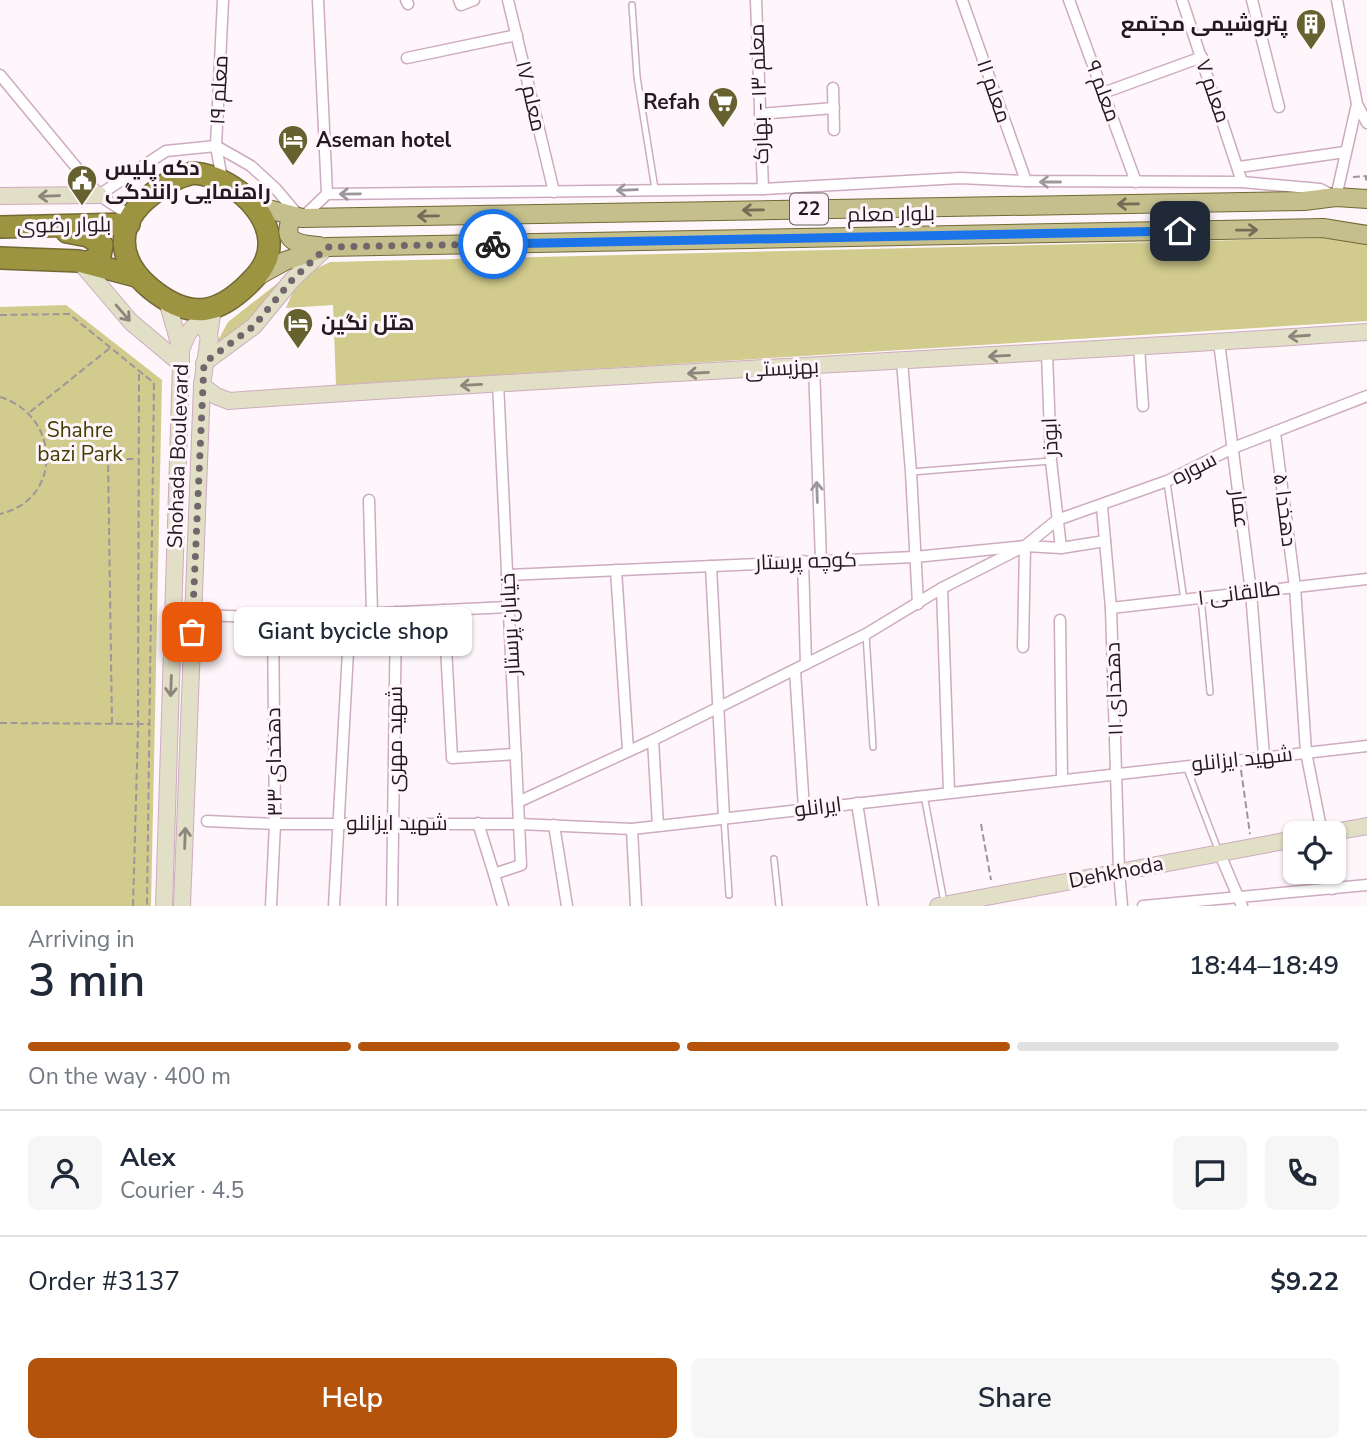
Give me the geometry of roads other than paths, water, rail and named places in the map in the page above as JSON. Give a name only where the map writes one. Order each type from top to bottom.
[{"type":"highway","points":[[208,174],[222,180],[253,205],[263,217],[269,233],[270,250],[264,265],[254,278],[227,301],[213,308],[189,309],[167,301],[136,276],[128,262],[124,232],[139,205],[179,176],[208,174]]},
{"type":"highway","name":"بلوار رضوی","points":[[0,227],[130,221]]},
{"type":"highway","points":[[43,226],[88,236],[102,245],[100,256],[83,262]]},
{"type":"highway","name":"بلوار رضوی","points":[[0,258],[83,262],[136,276]]},
{"type":"main road","name":"بلوار معلم","points":[[253,205],[299,218],[1304,201],[1336,197],[1367,199]]},
{"type":"main road","points":[[299,218],[291,219],[289,224],[292,240],[296,244],[327,247]]},
{"type":"main road","name":"بلوار معلم","points":[[254,278],[285,261],[327,247],[1323,228],[1367,235]]},
{"type":"street","name":"معلم ۱۹","points":[[222,180],[216,146],[223,0]]},
{"type":"street","points":[[317,0],[327,194]]},
{"type":"street","points":[[459,0],[461,5],[474,0]]},
{"type":"street","name":"معلم ۱۷","points":[[508,0],[554,192]]},
{"type":"street","name":"معلم ۱۳ - بهارک","points":[[756,0],[763,189]]},
{"type":"street","name":"معلم ۱۱","points":[[962,0],[1026,181]]},
{"type":"street","name":"معلم ۹","points":[[1069,0],[1136,182]]},
{"type":"street","name":"معلم ۷","points":[[1182,0],[1242,182]]},
{"type":"street","points":[[1252,0],[1279,107]]},
{"type":"street","points":[[1337,0],[1357,104],[1367,123]]},
{"type":"street","points":[[407,58],[517,35]]},
{"type":"street","points":[[1103,93],[1202,57]]},
{"type":"street","points":[[0,75],[99,195],[130,221]]},
{"type":"street","points":[[833,88],[834,130]]},
{"type":"street","points":[[0,196],[99,195],[166,151],[216,146],[251,166],[276,189],[299,218],[327,194],[763,189],[960,178],[1242,182],[1320,188],[1336,197],[1357,104]]},
{"type":"street","points":[[760,114],[834,108]]},
{"type":"street","points":[[1239,167],[1345,152]]},
{"type":"street","points":[[204,363],[254,326],[292,280],[327,247]]},
{"type":"street","points":[[83,262],[131,322],[181,357],[189,330],[193,326],[199,325],[206,330],[210,339]]},
{"type":"street","name":"Shohada Boulevard","points":[[164,906],[181,357],[167,301]]},
{"type":"street","name":"Shohada Boulevard","points":[[182,906],[202,384],[213,308]]},
{"type":"street","name":"بهزیستی","points":[[202,384],[216,396],[229,401],[498,383],[1047,353],[1367,331]]},
{"type":"street","name":"عمار","points":[[1219,342],[1251,592],[1264,756]]},
{"type":"street","points":[[1139,347],[1143,406]]},
{"type":"street","name":"ابوذر","points":[[1047,353],[1051,461],[1061,548]]},
{"type":"street","points":[[902,361],[918,604]]},
{"type":"street","points":[[814,366],[821,560]]},
{"type":"street","name":"خیابان پرستار","points":[[494,874],[521,865],[498,383]]},
{"type":"street","name":"سوره","points":[[518,802],[653,740],[866,634],[942,588],[1025,545],[1057,520],[1167,481],[1233,448],[1367,396]]},
{"type":"street","name":"دهخدا ۵","points":[[1275,433],[1295,587],[1306,752],[1322,821]]},
{"type":"street","points":[[369,500],[372,614]]},
{"type":"street","name":"دهخدای ۱۱","points":[[1102,506],[1111,608],[1122,906]]},
{"type":"street","name":"کوچه پرستار","points":[[507,575],[915,557],[1025,545],[1061,548],[1105,541]]},
{"type":"street","points":[[1023,647],[1025,545]]},
{"type":"street","points":[[803,561],[806,664]]},
{"type":"street","points":[[710,566],[724,818]]},
{"type":"street","points":[[617,570],[628,750]]},
{"type":"street","name":"طالقانی ۱","points":[[1111,608],[1367,579]]},
{"type":"street","points":[[942,588],[949,792]]},
{"type":"street","points":[[205,615],[272,618],[509,607]]},
{"type":"street","points":[[444,610],[452,758],[516,754]]},
{"type":"street","name":"شهید مهری","points":[[392,906],[396,612]]},
{"type":"street","points":[[334,906],[350,615]]},
{"type":"street","name":"دهخدای ۳۳","points":[[271,906],[275,824],[272,618]]},
{"type":"street","points":[[1060,620],[1062,779]]},
{"type":"street","points":[[795,670],[804,809]]},
{"type":"street","points":[[653,740],[657,826]]},
{"type":"street","name":"شهید ایزانلو","points":[[1117,773],[1367,746]]},
{"type":"street","name":"ایرانلو","points":[[519,824],[632,829],[1117,773]]},
{"type":"street","points":[[857,803],[873,906]]},
{"type":"street","name":"شهید ایزانلو","points":[[207,821],[275,824],[519,824]]},
{"type":"street","points":[[478,823],[503,906]]},
{"type":"street","points":[[554,825],[568,906]]},
{"type":"street","points":[[1346,830],[1367,826]]},
{"type":"street","points":[[632,829],[635,901]]},
{"type":"street","name":"Dehkhoda","points":[[941,905],[1283,841]]},
{"type":"street","points":[[1219,852],[1241,902]]},
{"type":"street","points":[[1331,884],[1332,889]]},
{"type":"street","points":[[1143,906],[1241,902],[1367,885]]},
{"type":"lane","points":[[632,5],[637,77],[655,189]]},
{"type":"lane","points":[[911,472],[1051,461]]},
{"type":"lane","points":[[1167,481],[1184,600]]},
{"type":"lane","points":[[1200,598],[1210,692]]},
{"type":"lane","points":[[866,634],[873,747]]},
{"type":"lane","points":[[1186,765],[1219,852]]},
{"type":"lane","points":[[924,795],[941,905]]},
{"type":"lane","points":[[724,818],[729,895]]},
{"type":"lane","points":[[774,859],[779,906]]},
{"type":"place","name":"پتروشیمی مجتمع","points":[[1311,51]]},
{"type":"place","name":"Refah","points":[[723,129]]},
{"type":"place","name":"Aseman hotel","points":[[293,167]]},
{"type":"place","name":"دکه پلیس راهنمایی رانندگی","points":[[82,207]]},
{"type":"place","name":"هتل نگین","points":[[298,350]]},
{"type":"place","name":"Giant bycicle shop","points":[[192,632]]},
{"type":"park label","name":"Shahre bazi Park","points":[[80,442]]}]
